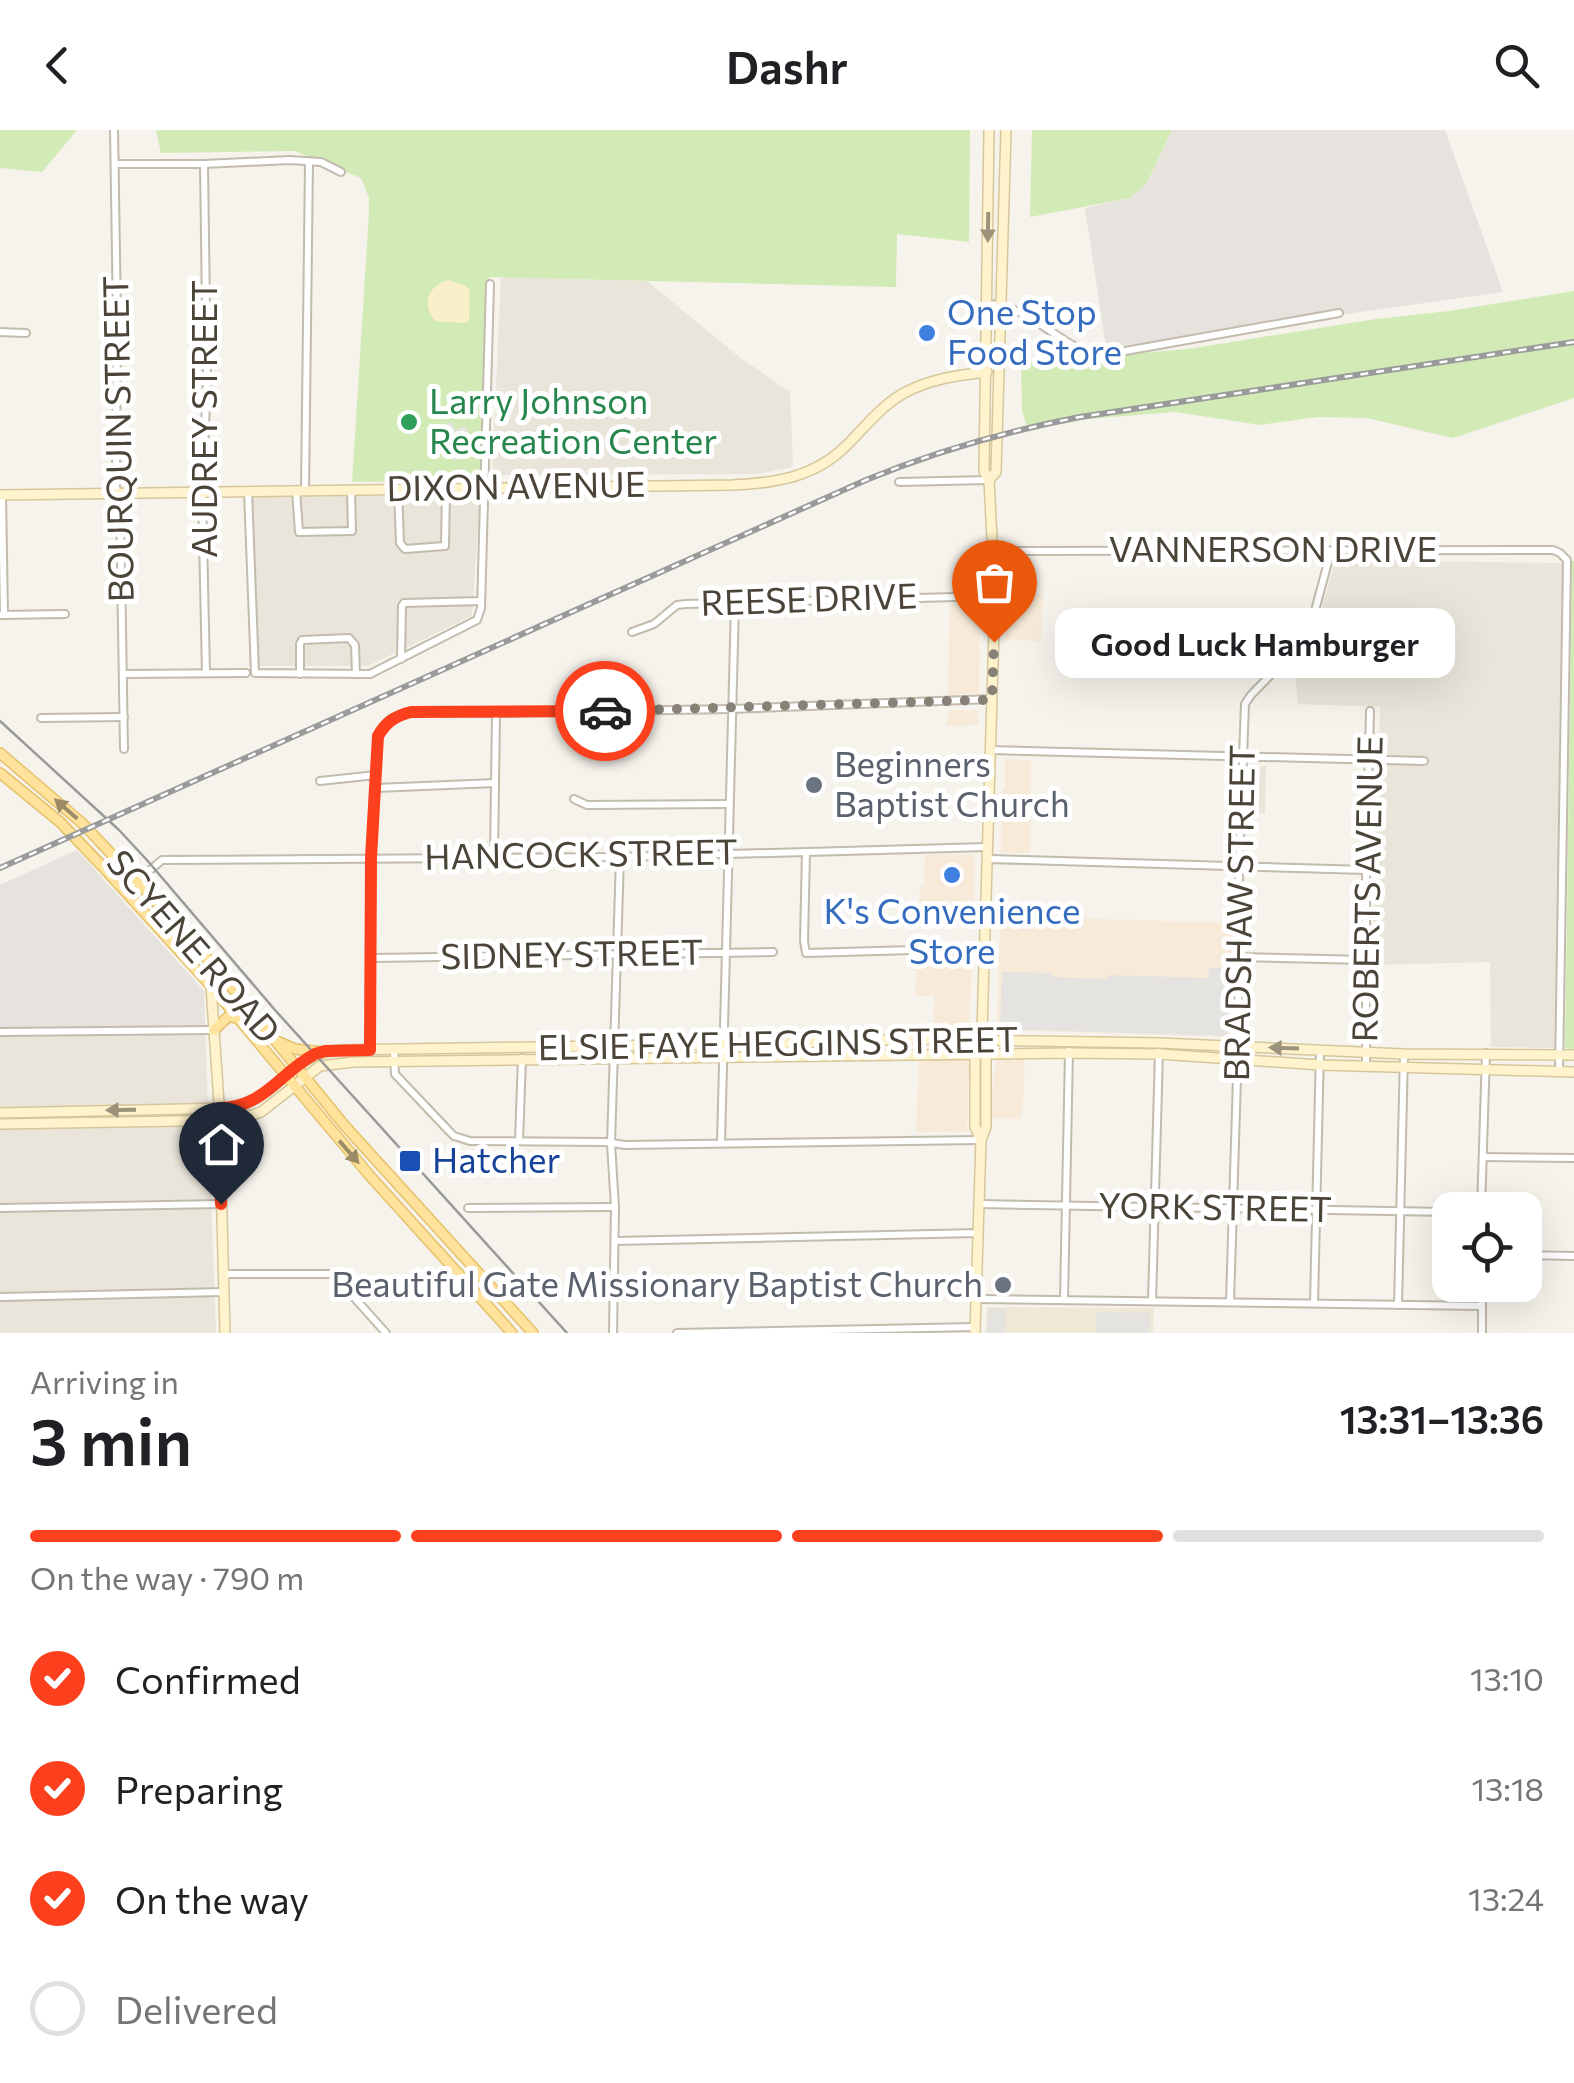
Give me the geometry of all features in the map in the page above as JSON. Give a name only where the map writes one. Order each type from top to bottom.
[{"type":"main road","points":[[974,1330],[980,1140],[986,1127],[981,1053],[994,596],[989,480],[984,471],[989,130]]},
{"type":"main road","points":[[989,480],[996,472],[1006,130]]},
{"type":"main road","name":"DIXON AVENUE","points":[[1,495],[780,482],[833,458],[885,406],[906,392],[953,376],[986,372]]},
{"type":"main road","name":"SCYENE ROAD","points":[[0,753],[83,824],[136,880],[216,968],[303,1078],[534,1333]]},
{"type":"main road","name":"SCYENE ROAD","points":[[0,773],[68,830],[125,890],[406,1217],[512,1333]]},
{"type":"main road","points":[[211,986],[219,1108],[225,1333]]},
{"type":"main road","points":[[214,1030],[229,1016],[239,1019]]},
{"type":"main road","points":[[273,1038],[295,1049],[322,1052]]},
{"type":"main road","points":[[917,1039],[918,1053]]},
{"type":"main road","name":"ELSIE FAYE HEGGINS STREET","points":[[0,1124],[237,1120],[260,1112],[320,1066],[394,1056],[615,1044],[917,1039],[982,1039],[1069,1047]]},
{"type":"main road","name":"ELSIE FAYE HEGGINS STREET","points":[[0,1113],[249,1104],[311,1056],[370,1050],[394,1056],[522,1060],[1238,1046],[1404,1054],[1574,1055]]},
{"type":"main road","name":"ELSIE FAYE HEGGINS STREET","points":[[1160,1048],[1320,1065],[1574,1072]]},
{"type":"main road","points":[[406,1217],[418,1215],[434,1224]]},
{"type":"street","name":"BOURQUIN STREET","points":[[114,130],[116,493],[120,506],[124,749]]},
{"type":"street","points":[[115,164],[290,160],[321,162],[340,172]]},
{"type":"street","points":[[308,162],[299,532],[352,531],[352,490]]},
{"type":"street","name":"AUDREY STREET","points":[[204,164],[207,381],[202,492],[206,673]]},
{"type":"street","points":[[124,674],[370,674],[477,620],[481,601],[490,284]]},
{"type":"street","points":[[986,304],[1014,309],[1079,351],[1097,356],[1339,313]]},
{"type":"street","points":[[0,332],[26,333]]},
{"type":"street","name":"DIXON AVENUE","points":[[986,372],[998,372]]},
{"type":"street","points":[[899,482],[989,480]]},
{"type":"street","points":[[398,488],[400,543],[405,549],[445,546],[446,488]]},
{"type":"street","points":[[248,491],[250,673]]},
{"type":"street","points":[[1,495],[2,615],[65,614]]},
{"type":"street","name":"VANNERSON DRIVE","points":[[994,550],[1553,550],[1566,560],[1559,1054]]},
{"type":"street","name":"BRADSHAW STREET","points":[[1230,1302],[1238,1046],[1238,865],[1246,704],[1300,644],[1313,618],[1331,551]]},
{"type":"street","name":"REESE DRIVE","points":[[632,632],[654,624],[677,605],[994,596]]},
{"type":"street","points":[[401,660],[404,603],[481,601]]},
{"type":"street","points":[[721,1143],[735,604]]},
{"type":"street","points":[[300,674],[300,644],[307,638],[349,638],[355,645],[356,674]]},
{"type":"street","points":[[370,1050],[371,858],[378,736],[392,719],[411,712],[732,708],[992,699]]},
{"type":"street","name":"ROBERTS AVENUE","points":[[1366,1067],[1370,710]]},
{"type":"street","points":[[494,856],[496,713]]},
{"type":"street","points":[[41,718],[124,717]]},
{"type":"street","points":[[990,750],[1424,761]]},
{"type":"street","points":[[320,781],[376,775]]},
{"type":"street","points":[[376,788],[495,783]]},
{"type":"street","points":[[574,799],[588,805],[728,804]]},
{"type":"street","name":"HANCOCK STREET","points":[[125,890],[162,860],[620,857],[988,847]]},
{"type":"street","points":[[806,852],[806,953],[984,948]]},
{"type":"street","points":[[613,1333],[612,1144],[620,857]]},
{"type":"street","points":[[988,859],[1366,870]]},
{"type":"street","name":"SIDNEY STREET","points":[[372,958],[773,952]]},
{"type":"street","points":[[1237,957],[1366,960]]},
{"type":"street","points":[[0,1032],[214,1030]]},
{"type":"street","points":[[1064,1300],[1069,1047]]},
{"type":"street","points":[[518,1141],[522,1048]]},
{"type":"street","points":[[1152,1301],[1160,1048]]},
{"type":"street","name":"ROBERTS AVENUE","points":[[1314,1303],[1320,1050]]},
{"type":"street","points":[[1482,1192],[1486,1053]]},
{"type":"street","points":[[1398,1305],[1404,1054]]},
{"type":"street","points":[[1559,1054],[1559,1072]]},
{"type":"street","points":[[394,1056],[395,1074],[454,1136],[470,1141],[612,1144],[980,1140]]},
{"type":"street","points":[[1483,1157],[1574,1158]]},
{"type":"street","points":[[0,1208],[221,1204]]},
{"type":"street","name":"YORK STREET","points":[[979,1204],[1432,1212]]},
{"type":"street","points":[[468,1208],[615,1208]]},
{"type":"street","points":[[615,1241],[978,1233]]},
{"type":"street","points":[[1542,1255],[1574,1256]]},
{"type":"street","points":[[224,1274],[333,1274],[386,1333]]},
{"type":"street","points":[[0,1297],[224,1292]]},
{"type":"street","points":[[976,1298],[1482,1306]]},
{"type":"street","points":[[1482,1302],[1482,1333]]},
{"type":"street","points":[[677,1333],[974,1330]]},
{"type":"shaded area","points":[[1172,130],[1445,130],[1503,292],[1106,348],[1085,208],[1130,198],[1148,182]]},
{"type":"shaded area","points":[[501,277],[647,281],[738,356],[790,392],[793,467],[758,474],[492,475]]},
{"type":"shaded area","points":[[451,422],[455,430],[466,426],[474,446],[470,448],[472,454],[454,461],[440,427]]},
{"type":"shaded area","points":[[480,495],[472,616],[368,666],[258,666],[250,497]]},
{"type":"shaded area","points":[[1335,560],[1567,563],[1554,1048],[1491,1047],[1490,962],[1373,965],[1380,707],[1298,704],[1294,662],[1312,645]]},
{"type":"shaded area","points":[[1006,593],[1043,594],[1041,641],[1005,640]]},
{"type":"shaded area","points":[[950,604],[980,604],[979,693],[948,695]]},
{"type":"shaded area","points":[[948,710],[977,710],[979,725],[947,726]]},
{"type":"shaded area","points":[[1005,759],[1031,760],[1030,853],[1001,853]]},
{"type":"shaded area","points":[[1266,766],[1265,813],[1248,813],[1249,769]]},
{"type":"shaded area","points":[[77,850],[204,991],[205,1025],[0,1028],[0,885]]},
{"type":"shaded area","points":[[970,854],[975,860],[973,917],[918,918],[925,855]]},
{"type":"shaded area","points":[[1000,916],[1233,923],[1230,1037],[997,1030]]},
{"type":"shaded area","points":[[972,953],[969,1032],[933,1033],[934,996],[915,996],[916,964],[936,964],[936,954]]},
{"type":"shaded area","points":[[1209,968],[1229,968],[1227,1036],[1000,1029],[1002,972],[1108,979],[1108,975],[1208,978]]},
{"type":"shaded area","points":[[205,1025],[216,1333],[0,1333],[0,1029]]},
{"type":"shaded area","points":[[998,1058],[1025,1059],[1022,1119],[990,1118]]},
{"type":"shaded area","points":[[919,1060],[965,1060],[969,1065],[967,1132],[916,1132]]},
{"type":"shaded area","points":[[987,1307],[1154,1308],[1153,1333],[986,1333]]},
{"type":"shaded area","points":[[988,1308],[1006,1308],[1005,1333],[987,1333]]},
{"type":"shaded area","points":[[1096,1312],[1151,1313],[1150,1333],[1096,1333]]},
{"type":"green space","points":[[0,130],[77,130],[42,172],[0,168]]},
{"type":"green space","points":[[156,130],[970,130],[969,242],[897,234],[896,287],[489,277],[480,480],[352,482],[369,213],[369,198],[361,178],[295,151],[161,153]]},
{"type":"green space","points":[[1032,130],[1172,130],[1147,183],[1130,198],[1030,217]]},
{"type":"green space","points":[[1574,291],[1574,398],[1453,438],[1367,418],[1318,417],[1260,425],[1175,412],[1087,419],[1028,430],[1022,410],[1021,363],[1188,349]]},
{"type":"green space","points":[[1574,561],[1574,1049],[1565,1048]]},
{"type":"sand","points":[[449,280],[470,290],[469,320],[465,323],[435,321],[428,308],[432,291]]},
{"type":"tram line","points":[[0,721],[146,859],[275,1010],[567,1333]]},
{"type":"railway","points":[[0,868],[866,480],[945,451],[1080,417],[1574,342]]},
{"type":"way so far","points":[[605,711],[992,699],[994,642]]},
{"type":"place","name":"One Stop Food Store","points":[[927,333]]},
{"type":"place","name":"Larry Johnson Recreation Center","points":[[409,422]]},
{"type":"place","name":"Good Luck Hamburger","points":[[994,642]]},
{"type":"place","name":"Beginners Baptist Church","points":[[814,785]]},
{"type":"place","name":"K's Convenience Store","points":[[952,875]]},
{"type":"place","name":"Hatcher","points":[[410,1161]]},
{"type":"place","name":"Beautiful Gate Missionary Baptist Church","points":[[1003,1285]]},
{"type":"route","points":[[221,1204],[219,1108],[255,1100],[315,1054],[370,1050],[371,858],[378,736],[384,726],[411,712],[605,711]]}]
